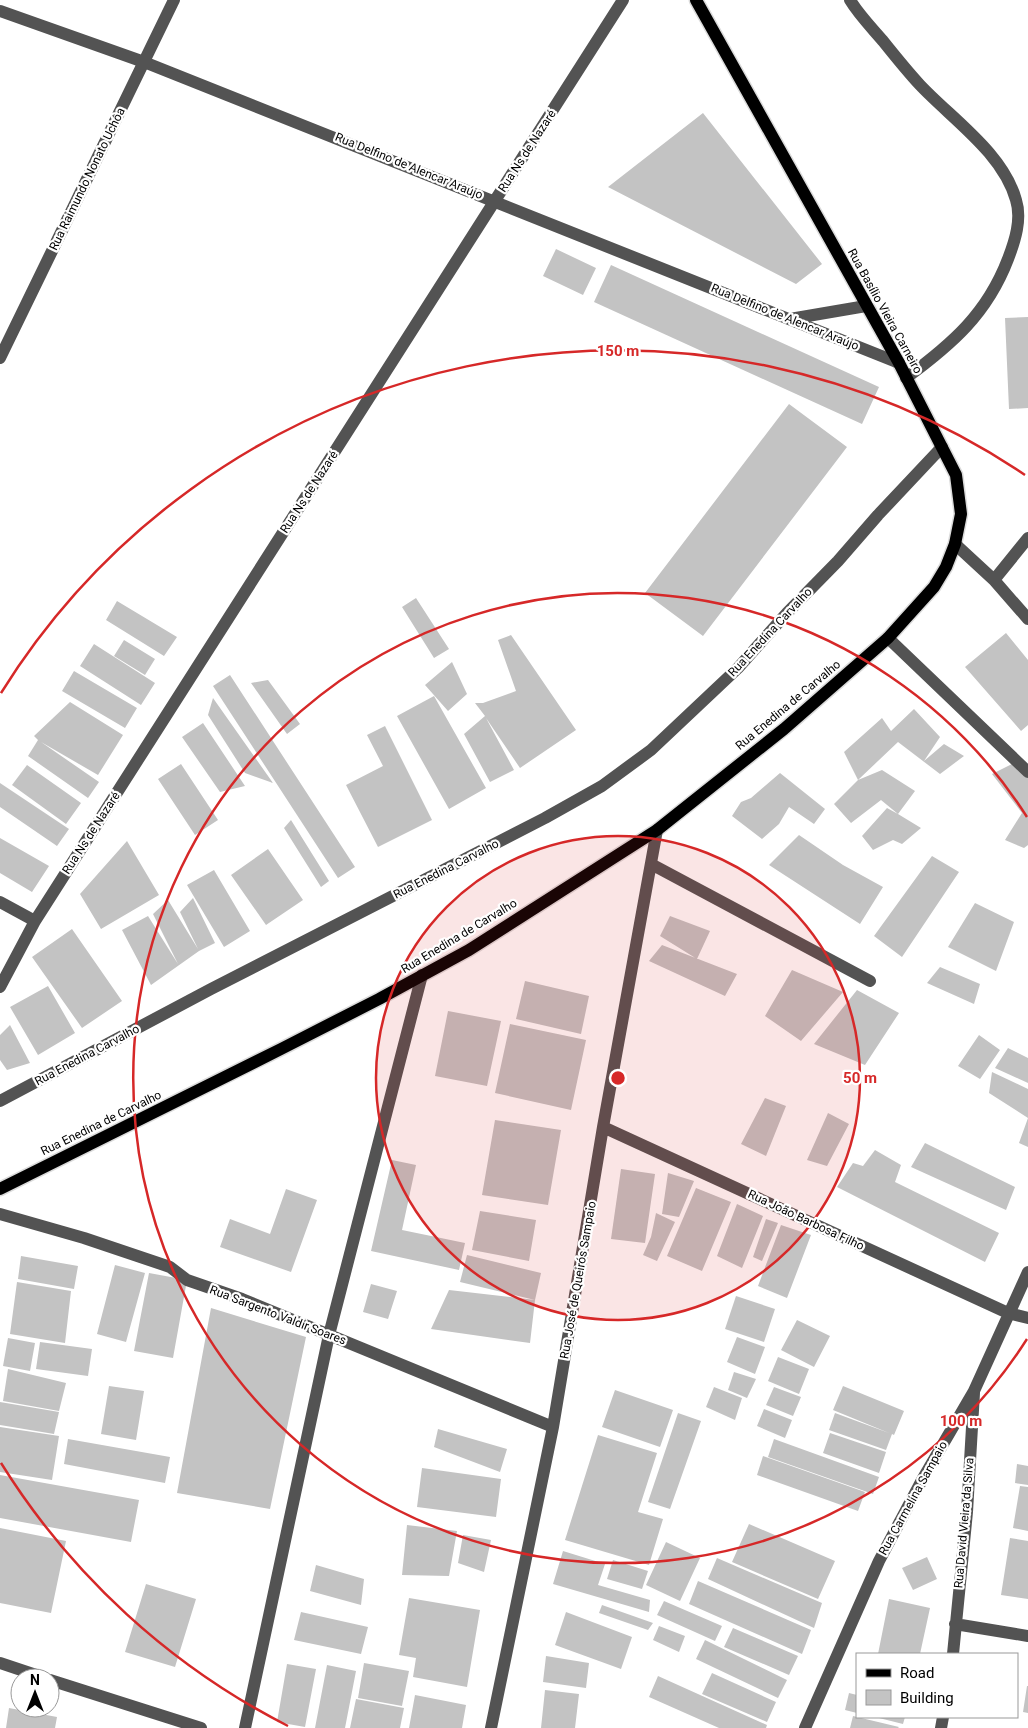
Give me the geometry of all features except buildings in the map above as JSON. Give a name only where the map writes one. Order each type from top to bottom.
[{"type":"main road","name":"Rua Basílio Vieira Carneiro","points":[[696,0],[899,363],[956,474],[961,514],[946,567],[934,587],[888,638]]},
{"type":"main road","name":"Rua Enedina de Carvalho","points":[[0,1189],[281,1049],[469,950],[657,830],[784,729],[888,638]]},
{"type":"street","name":"Rua Raimundo Nonato Uchôa","points":[[0,358],[174,0]]},
{"type":"street","name":"Rua Ns de Nazaré","points":[[0,987],[35,921],[623,0]]},
{"type":"street","points":[[850,0],[920,85],[994,158],[1012,188],[1017,201],[1018,220],[1014,243],[1002,274],[981,309],[964,331],[940,353],[906,378]]},
{"type":"street","name":"Rua Delfino de Alencar Araújo","points":[[0,11],[144,62],[495,200],[899,363]]},
{"type":"street","points":[[788,319],[866,306]]},
{"type":"street","name":"Rua Enedina Carvalho","points":[[0,1101],[211,989],[545,818],[602,786],[651,750],[738,668],[942,447]]},
{"type":"street","points":[[994,580],[1028,538]]},
{"type":"street","points":[[954,544],[994,580],[1028,619]]},
{"type":"street","points":[[888,638],[1028,772]]},
{"type":"street","name":"Rua José de Queirós Sampaio","points":[[491,1728],[553,1427],[603,1127],[657,830]]},
{"type":"street","points":[[651,864],[870,981]]},
{"type":"street","points":[[0,902],[35,921]]},
{"type":"street","points":[[245,1728],[329,1335],[422,975]]},
{"type":"street","name":"Rua João Barbosa Filho","points":[[603,1127],[1008,1313],[1028,1318]]},
{"type":"street","name":"Rua Sargento Valdir Soares","points":[[0,1214],[84,1238],[170,1267],[187,1280],[242,1299],[553,1427]]},
{"type":"street","name":"Rua Carmelina Sampaio","points":[[805,1728],[879,1561],[922,1480],[974,1391],[1028,1272]]},
{"type":"street","name":"Rua David Vieira da Silva","points":[[953,1653],[967,1512],[974,1391]]},
{"type":"street","points":[[955,1624],[1028,1636]]},
{"type":"street","points":[[0,1663],[15,1668]]},
{"type":"street","points":[[60,1683],[201,1728]]}]
